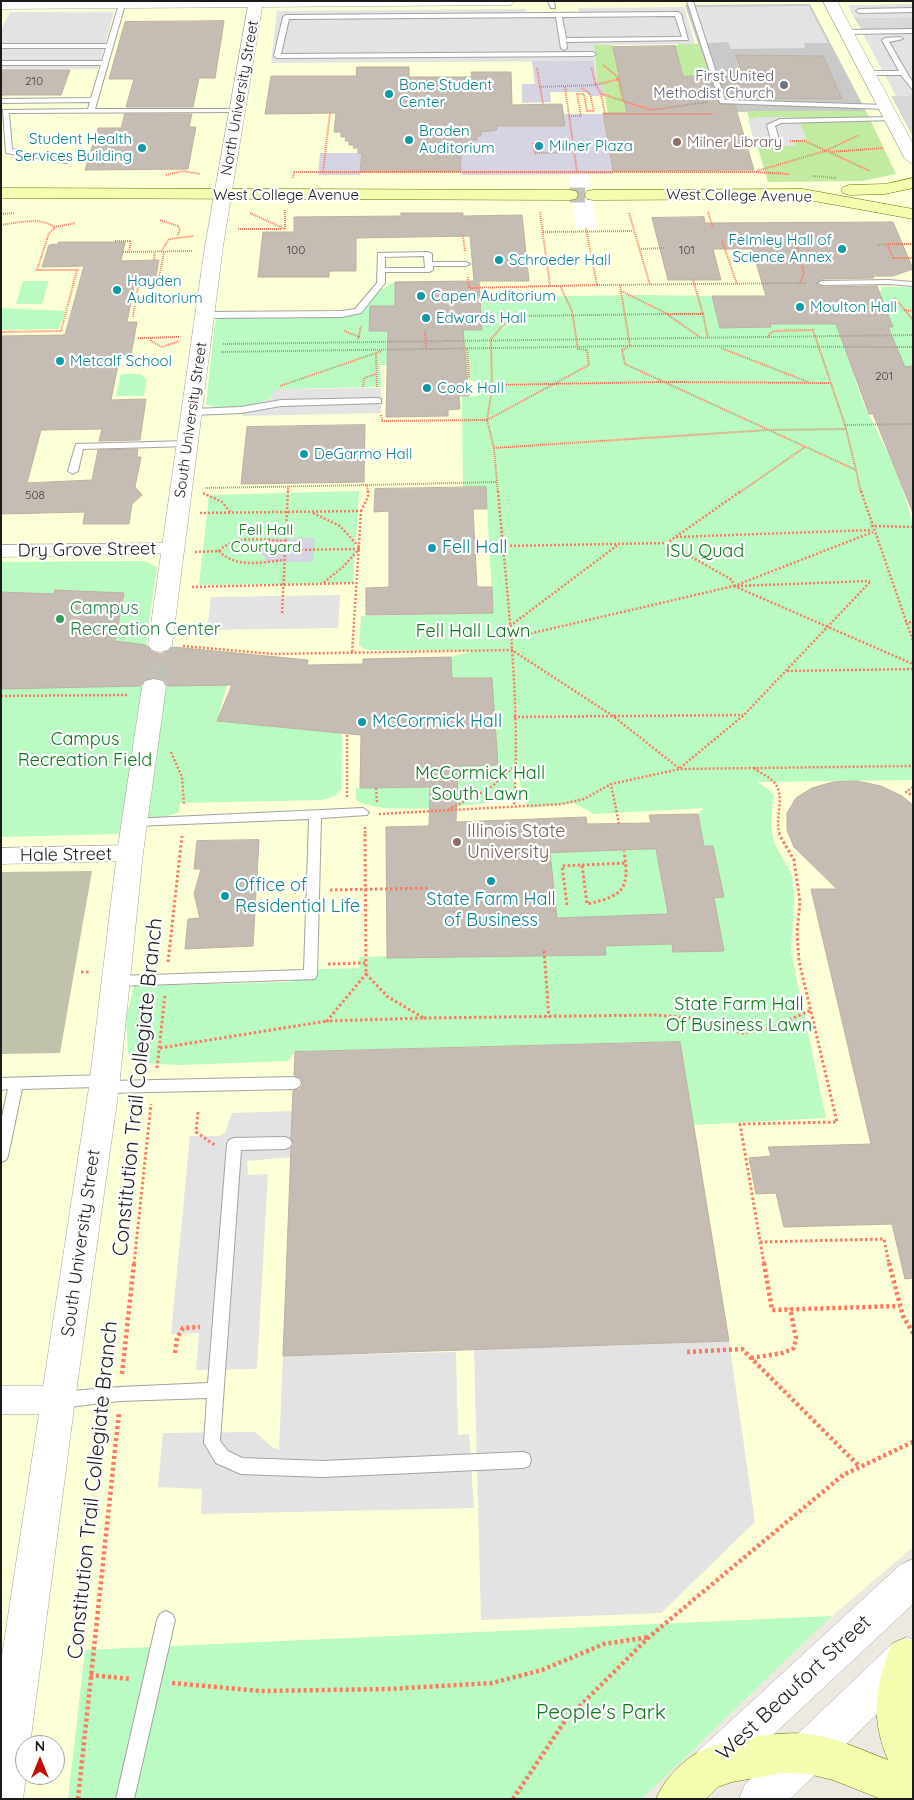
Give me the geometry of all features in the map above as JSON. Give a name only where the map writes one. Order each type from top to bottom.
[{"type":"main road","points":[[803,194],[826,190],[885,189],[913,183]]},
{"type":"main road","name":"West College Avenue","points":[[1,193],[570,195]]},
{"type":"main road","name":"West College Avenue","points":[[593,195],[803,194],[913,214]]},
{"type":"main road","points":[[910,1655],[896,1685],[895,1712],[903,1752],[913,1768]]},
{"type":"main road","points":[[691,1785],[758,1756],[783,1753],[808,1754],[832,1760],[913,1790]]},
{"type":"street","points":[[1,5],[38,3],[510,1]]},
{"type":"street","points":[[830,1],[913,158]]},
{"type":"street","name":"North University Street","points":[[223,195],[256,2]]},
{"type":"street","name":"South University Street","points":[[160,644],[223,195]]},
{"type":"street","name":"Dry Grove Street","points":[[1,551],[174,550]]},
{"type":"street","name":"South University Street","points":[[2,1799],[57,1400],[104,1084],[135,822],[142,691]]},
{"type":"street","name":"Hale Street","points":[[1,856],[130,853]]},
{"type":"street","points":[[1,1400],[57,1400]]},
{"type":"street","name":"West Beaufort Street","points":[[691,1785],[913,1578]]},
{"type":"street","points":[[760,1799],[910,1655]]},
{"type":"lane","points":[[690,1],[722,101],[802,103],[889,113]]},
{"type":"lane","points":[[91,111],[123,3]]},
{"type":"lane","points":[[556,10],[565,55]]},
{"type":"lane","points":[[563,40],[686,39],[678,14],[556,10],[286,17],[278,56],[565,55],[592,58]]},
{"type":"lane","points":[[858,11],[913,10]]},
{"type":"lane","points":[[846,32],[913,31]]},
{"type":"lane","points":[[904,39],[886,40],[913,88]]},
{"type":"lane","points":[[1,46],[110,46]]},
{"type":"lane","points":[[1,63],[105,63]]},
{"type":"lane","points":[[868,73],[904,73]]},
{"type":"lane","points":[[1,101],[94,100]]},
{"type":"lane","points":[[66,161],[9,151],[5,111],[238,111]]},
{"type":"lane","points":[[775,140],[771,125],[780,121],[889,113]]},
{"type":"lane","points":[[206,315],[342,314],[358,311],[381,283],[381,270],[381,255],[428,254],[430,270],[381,270]]},
{"type":"lane","points":[[429,264],[466,264]]},
{"type":"lane","points":[[822,283],[888,282],[913,284]]},
{"type":"lane","points":[[192,412],[241,410],[282,403],[378,401]]},
{"type":"lane","points":[[73,471],[78,446],[187,444]]},
{"type":"lane","points":[[135,822],[363,812]]},
{"type":"lane","points":[[116,981],[310,975],[314,815]]},
{"type":"lane","points":[[1,1156],[8,1084],[154,1086],[294,1083]]},
{"type":"lane","points":[[285,1143],[234,1144],[212,1443],[222,1457],[241,1466],[323,1469],[523,1460]]},
{"type":"lane","points":[[57,1400],[120,1394],[215,1390]]},
{"type":"lane","points":[[125,1799],[166,1620]]},
{"type":"path","points":[[592,58],[591,72],[601,94],[606,114],[717,114]]},
{"type":"path","points":[[536,62],[543,104]]},
{"type":"path","points":[[597,62],[619,79],[623,101]]},
{"type":"path","points":[[539,87],[581,87],[619,79]]},
{"type":"path","points":[[565,87],[577,172]]},
{"type":"path","points":[[570,116],[582,116],[577,94],[584,94],[587,111],[594,111],[590,94],[581,87]]},
{"type":"path","points":[[601,94],[651,110]]},
{"type":"path","points":[[630,114],[722,101]]},
{"type":"path","points":[[656,110],[668,114]]},
{"type":"path","points":[[324,172],[330,113]]},
{"type":"path","points":[[294,172],[754,172],[825,151],[859,135]]},
{"type":"path","points":[[805,141],[872,171]]},
{"type":"path","points":[[533,143],[535,153],[575,152]]},
{"type":"path","points":[[830,152],[884,148]]},
{"type":"path","points":[[747,178],[754,172]]},
{"type":"path","points":[[707,209],[713,227]]},
{"type":"path","points":[[285,229],[286,210]]},
{"type":"path","points":[[628,210],[650,285]]},
{"type":"path","points":[[247,211],[285,229]]},
{"type":"path","points":[[540,212],[550,286]]},
{"type":"path","points":[[160,220],[178,226],[180,232],[177,236]]},
{"type":"path","points":[[1,225],[30,221],[45,223],[54,227],[75,223]]},
{"type":"path","points":[[1,332],[62,331],[77,270],[37,270],[49,233],[54,227]]},
{"type":"path","points":[[237,229],[285,229]]},
{"type":"path","points":[[544,232],[586,230],[633,231]]},
{"type":"path","points":[[586,230],[597,285]]},
{"type":"path","points":[[133,317],[138,286],[158,283],[163,244],[177,236],[197,236]]},
{"type":"path","points":[[463,236],[469,288],[822,283]]},
{"type":"path","points":[[115,241],[130,241],[129,252]]},
{"type":"path","points":[[722,241],[736,284]]},
{"type":"path","points":[[800,284],[804,273],[795,244],[804,245]]},
{"type":"path","points":[[887,244],[893,258],[913,258]]},
{"type":"path","points":[[877,245],[913,244]]},
{"type":"path","points":[[641,249],[664,248]]},
{"type":"path","points":[[123,252],[192,251]]},
{"type":"path","points":[[154,260],[155,252]]},
{"type":"path","points":[[693,280],[708,338]]},
{"type":"path","points":[[620,285],[630,346]]},
{"type":"path","points":[[560,286],[573,315],[578,349]]},
{"type":"path","points":[[621,291],[668,314],[702,338]]},
{"type":"path","points":[[913,310],[903,310],[906,316],[913,320]]},
{"type":"path","points":[[514,806],[517,764],[512,650],[494,448],[487,420],[492,385],[488,348],[489,340],[497,327],[515,316],[703,314]]},
{"type":"path","points":[[769,338],[769,334],[775,331],[813,330],[845,425],[872,529],[913,641]]},
{"type":"path","points":[[426,331],[426,349]]},
{"type":"path","points":[[222,344],[913,336]]},
{"type":"path","points":[[151,338],[151,341],[162,347],[182,340]]},
{"type":"path","points":[[630,346],[622,350],[625,364],[856,470]]},
{"type":"path","points":[[221,352],[467,348],[578,349],[630,346],[913,347]]},
{"type":"path","points":[[719,347],[811,383]]},
{"type":"path","points":[[467,348],[469,378]]},
{"type":"path","points":[[376,354],[378,401],[382,422],[487,420],[589,365],[587,350],[578,349]]},
{"type":"path","points":[[278,387],[385,350]]},
{"type":"path","points":[[363,388],[364,378],[376,374]]},
{"type":"path","points":[[492,385],[662,382],[830,383]]},
{"type":"path","points":[[845,425],[913,424]]},
{"type":"path","points":[[494,448],[768,430],[846,430]]},
{"type":"path","points":[[667,543],[805,446]]},
{"type":"path","points":[[202,488],[497,482]]},
{"type":"path","points":[[352,654],[354,583],[360,548],[361,511],[368,497],[366,485]]},
{"type":"path","points":[[282,613],[288,486]]},
{"type":"path","points":[[201,492],[222,502],[230,512]]},
{"type":"path","points":[[198,513],[361,511]]},
{"type":"path","points":[[310,512],[333,520],[355,539],[360,548]]},
{"type":"path","points":[[676,537],[913,527]]},
{"type":"path","points":[[511,638],[734,586],[872,529]]},
{"type":"path","points":[[194,552],[219,551],[222,547],[232,542],[286,541]]},
{"type":"path","points":[[502,546],[667,543],[732,580],[734,586],[913,664]]},
{"type":"path","points":[[510,626],[619,544]]},
{"type":"path","points":[[285,550],[360,548]]},
{"type":"path","points":[[322,584],[342,568],[360,548]]},
{"type":"path","points":[[219,551],[228,560],[239,562],[285,560]]},
{"type":"path","points":[[680,768],[744,715],[826,626],[871,581],[734,586]]},
{"type":"path","points":[[191,587],[354,583]]},
{"type":"path","points":[[905,621],[913,623]]},
{"type":"path","points":[[182,646],[273,654],[512,650],[613,716],[680,768]]},
{"type":"path","points":[[787,670],[913,669]]},
{"type":"path","points":[[1,696],[142,691]]},
{"type":"path","points":[[514,717],[744,715]]},
{"type":"path","points":[[348,735],[348,801],[363,812],[377,814],[562,804],[584,799],[611,784],[680,768],[913,766]]},
{"type":"path","name":"Constitution Trail Collegiate Branch","points":[[170,750],[176,760],[185,787],[184,820],[90,1675],[260,1691],[389,1689],[492,1684],[542,1670],[604,1644],[649,1637]]},
{"type":"path","points":[[448,810],[490,788],[517,764]]},
{"type":"path","points":[[754,768],[776,784],[780,796],[777,828],[782,841],[794,860],[800,902],[797,932],[800,961],[837,1122],[740,1124],[772,1310],[900,1306]]},
{"type":"path","points":[[611,784],[619,824]]},
{"type":"path","points":[[913,788],[906,792],[913,796]]},
{"type":"path","points":[[327,1021],[366,974],[365,821],[363,812]]},
{"type":"path","points":[[582,865],[587,904],[606,900],[618,894],[625,885],[628,876],[624,850]]},
{"type":"path","points":[[566,905],[562,866],[626,863]]},
{"type":"path","points":[[312,891],[430,888]]},
{"type":"path","points":[[544,951],[549,1016]]},
{"type":"path","points":[[366,974],[388,997],[424,1018]]},
{"type":"path","points":[[160,1048],[327,1021],[424,1018],[656,1015],[682,1017],[742,1033],[770,1029],[811,1012],[811,1008]]},
{"type":"path","points":[[198,1112],[196,1132],[233,1158]]},
{"type":"path","points":[[760,1242],[884,1239],[900,1306],[908,1329],[913,1333]]},
{"type":"path","points":[[751,1358],[783,1353],[794,1348],[796,1338],[790,1308]]},
{"type":"path","points":[[175,1353],[177,1338],[183,1328],[220,1325]]},
{"type":"path","points":[[687,1352],[742,1349],[859,1466]]},
{"type":"path","points":[[512,1799],[565,1721],[649,1637],[844,1475],[859,1466],[913,1442]]},
{"type":"path","points":[[78,1799],[90,1675]]},
{"type":"shaded area","name":"Illinois State University","points":[[121,1],[913,1],[913,17],[854,18],[913,95],[891,96],[913,137],[913,1547],[832,1616],[642,1799],[1,1799],[1,8]],"holes":[[[685,5],[729,106],[718,101]]]},
{"type":"shaded area","points":[[810,4],[866,111],[738,112],[730,111],[729,106],[718,102],[685,5]]},
{"type":"shaded area","points":[[913,4],[913,17],[854,18],[848,5]]},
{"type":"shaded area","points":[[809,6],[828,43],[804,43],[805,48],[731,49],[728,42],[706,43],[693,7]]},
{"type":"shaded area","points":[[684,7],[695,44],[594,45],[596,61],[271,63],[277,11],[526,9],[527,13],[579,12],[578,8]]},
{"type":"shaded area","points":[[10,12],[114,12],[98,69],[1,70],[1,30]]},
{"type":"shaded area","points":[[913,17],[913,33],[863,33],[854,18]]},
{"type":"shaded area","points":[[913,33],[913,95],[896,96],[863,34]]},
{"type":"shaded area","points":[[532,61],[594,61],[597,83],[603,85],[605,96],[590,96],[586,92],[550,92],[551,102],[522,103],[522,84],[535,84]]},
{"type":"shaded area","points":[[913,95],[913,137],[891,96]]},
{"type":"shaded area","name":"Milner Plaza","points":[[564,114],[603,114],[613,174],[462,175],[461,152],[465,152],[465,148],[469,148],[469,144],[473,144],[473,140],[477,140],[477,136],[481,136],[481,132],[496,129],[495,119],[565,125]]},
{"type":"shaded area","points":[[758,117],[797,117],[807,139],[794,142],[795,146],[764,146],[763,141],[754,140],[748,120]]},
{"type":"shaded area","points":[[320,153],[362,153],[360,175],[318,175]]},
{"type":"shaded area","points":[[381,388],[381,413],[243,416],[244,408],[272,398],[273,391],[279,389]]},
{"type":"shaded area","points":[[315,538],[313,562],[265,562],[265,557],[255,551],[260,546],[266,545],[267,539]]},
{"type":"shaded area","points":[[340,595],[338,628],[207,630],[211,597]]},
{"type":"shaded area","points":[[92,871],[60,1053],[1,1054],[1,872]]},
{"type":"shaded area","points":[[293,1111],[291,1157],[247,1161],[248,1175],[268,1174],[257,1369],[196,1370],[199,1333],[171,1334],[190,1136],[219,1136],[225,1133],[232,1113]]},
{"type":"shaded area","points":[[729,1341],[755,1522],[661,1613],[481,1620],[474,1349]]},
{"type":"shaded area","points":[[456,1352],[458,1435],[469,1434],[474,1508],[201,1514],[202,1489],[158,1487],[163,1433],[255,1432],[272,1447],[279,1450],[283,1356]]},
{"type":"green space","points":[[679,44],[699,44],[718,101],[725,104],[727,114],[608,114],[603,85],[597,83],[594,45],[613,45],[621,82],[700,101],[692,76],[683,75],[675,46]]},
{"type":"green space","points":[[747,111],[866,111],[896,174],[862,181],[768,182]]},
{"type":"green space","points":[[23,281],[49,281],[42,304],[16,304]]},
{"type":"green space","name":"ISU Quad","points":[[395,282],[395,306],[370,306],[370,331],[482,330],[481,305],[455,305],[455,298],[639,295],[712,296],[720,328],[770,327],[770,324],[839,323],[893,327],[880,293],[882,287],[913,287],[913,366],[905,367],[847,353],[865,408],[889,455],[900,483],[913,526],[913,780],[757,782],[767,788],[773,795],[771,827],[774,843],[792,875],[794,901],[791,952],[826,1118],[693,1125],[680,1042],[295,1052],[288,1061],[179,1065],[141,1063],[128,1053],[126,1018],[134,986],[289,982],[320,969],[360,968],[360,957],[553,951],[554,956],[606,955],[605,946],[672,944],[724,950],[717,913],[708,898],[724,897],[713,846],[704,846],[698,814],[704,808],[594,814],[574,803],[530,808],[523,800],[518,771],[514,780],[517,798],[503,801],[407,809],[367,805],[356,799],[356,788],[457,786],[458,766],[498,765],[492,678],[452,678],[451,657],[473,651],[367,650],[359,646],[361,616],[493,613],[486,488],[463,488],[462,397],[478,396],[477,382],[469,380],[467,362],[380,365],[381,387],[279,389],[265,401],[246,408],[224,409],[206,404],[215,321],[222,317],[356,313],[379,291]]},
{"type":"green space","points":[[1,308],[65,311],[59,329],[1,330]]},
{"type":"green space","points":[[121,374],[140,374],[147,379],[144,396],[116,396]]},
{"type":"green space","name":"Fell Hall Courtyard","points":[[359,491],[353,583],[199,585],[209,495]]},
{"type":"green space","name":"Campus Recreation Field","points":[[145,561],[157,567],[140,686],[227,685],[217,721],[342,733],[341,789],[335,796],[322,800],[180,803],[179,812],[117,834],[1,837],[1,562]]},
{"type":"green space","points":[[656,849],[667,914],[557,918],[550,853]]},
{"type":"green space","name":"People's Park","points":[[832,1616],[642,1799],[68,1799],[85,1650]]},
{"type":"pier","points":[[588,174],[597,229],[576,229],[569,175]]},
{"type":"building","points":[[224,21],[215,78],[199,78],[193,107],[126,107],[134,79],[109,79],[125,22]]},
{"type":"building","points":[[675,46],[683,76],[709,76],[719,104],[735,105],[754,170],[613,171],[603,113],[627,113],[613,47]]},
{"type":"building","name":"First United Methodist Church","points":[[736,55],[823,56],[842,99],[726,98],[719,76],[729,76],[727,70],[741,70]]},
{"type":"building","points":[[357,67],[409,67],[409,77],[472,77],[471,72],[511,72],[512,105],[562,104],[565,126],[496,126],[497,130],[481,132],[481,136],[477,136],[477,140],[473,140],[473,144],[469,144],[469,148],[465,148],[465,152],[461,152],[461,171],[360,172],[362,153],[358,153],[358,148],[353,148],[354,145],[349,145],[349,141],[345,141],[346,137],[341,137],[341,132],[334,132],[336,113],[265,114],[271,76],[356,76]]},
{"type":"building","points":[[1,70],[70,70],[61,95],[1,95]]},
{"type":"building","name":"Student Health Services Building","points":[[125,114],[192,114],[189,127],[196,127],[188,169],[85,170],[98,128],[121,128]]},
{"type":"building","points":[[401,213],[463,213],[463,216],[522,215],[529,281],[479,281],[482,330],[463,330],[469,396],[459,396],[460,409],[448,410],[448,416],[386,417],[388,331],[369,331],[370,306],[395,306],[395,282],[474,281],[470,236],[356,238],[356,271],[329,271],[329,277],[258,277],[263,232],[294,232],[294,217],[401,216]]},
{"type":"building","points":[[704,217],[705,223],[893,222],[913,269],[893,276],[822,279],[816,284],[822,287],[877,286],[893,327],[888,327],[905,367],[913,366],[913,513],[873,414],[869,414],[836,324],[770,324],[771,327],[720,328],[712,296],[766,296],[752,249],[713,249],[721,280],[668,280],[652,218]]},
{"type":"building","name":"Metcalf School","points":[[59,242],[125,242],[121,261],[159,260],[155,282],[135,282],[127,322],[137,322],[131,355],[120,355],[111,400],[146,399],[140,440],[99,441],[102,429],[41,430],[27,483],[92,480],[98,450],[138,449],[137,457],[141,457],[135,487],[142,495],[132,504],[129,524],[83,524],[85,512],[1,514],[1,336],[65,335],[84,266],[42,267],[49,245],[58,244]]},
{"type":"building","name":"DeGarmo Hall","points":[[365,425],[364,482],[241,484],[247,427]]},
{"type":"building","name":"Fell Hall","points":[[486,487],[487,509],[473,509],[477,587],[492,587],[493,613],[366,615],[366,588],[389,587],[389,511],[374,512],[375,489]]},
{"type":"building","points":[[55,590],[124,593],[115,641],[146,645],[151,651],[160,654],[168,652],[173,647],[308,660],[307,665],[363,664],[363,659],[451,657],[452,678],[492,678],[498,765],[458,766],[456,822],[586,817],[587,824],[651,823],[649,815],[698,814],[704,846],[713,846],[724,897],[714,898],[724,951],[673,952],[672,944],[605,946],[606,955],[387,958],[386,827],[429,826],[430,787],[360,788],[361,735],[217,721],[232,685],[168,686],[163,679],[154,677],[145,679],[140,686],[1,689],[1,592],[54,594]],"holes":[[[656,849],[668,914],[557,918],[550,853]]]},
{"type":"building","points":[[857,781],[881,786],[902,796],[913,805],[913,1278],[905,1279],[892,1224],[784,1227],[776,1193],[756,1194],[749,1158],[771,1156],[768,1147],[871,1144],[811,889],[837,889],[794,847],[787,830],[787,813],[796,798],[812,788],[833,782]]},
{"type":"building","name":"Office of Residential Life","points":[[259,840],[253,946],[185,949],[188,919],[200,918],[194,894],[201,869],[194,869],[197,841]]},
{"type":"building","points":[[680,1042],[729,1341],[283,1356],[291,1148],[294,1144],[291,1138],[293,1091],[300,1089],[303,1084],[301,1078],[294,1075],[295,1052]]},
{"type":"tunnel","points":[[570,195],[593,195]]},
{"type":"tunnel","points":[[154,687],[160,645]]},
{"type":"place","name":"First United Methodist Church","points":[[784,85]]},
{"type":"place","name":"Bone Student Center","points":[[389,94]]},
{"type":"place","name":"Braden Auditorium","points":[[409,140]]},
{"type":"place","name":"Milner Library","points":[[677,142]]},
{"type":"place","name":"Milner Plaza","points":[[539,146]]},
{"type":"place","name":"Student Health Services Building","points":[[142,148]]},
{"type":"place","name":"Felmley Hall of Science Annex","points":[[842,249]]},
{"type":"place","name":"Schroeder Hall","points":[[499,260]]},
{"type":"place","name":"Hayden Auditorium","points":[[117,290]]},
{"type":"place","name":"Capen Auditorium","points":[[421,296]]},
{"type":"place","name":"Moulton Hall","points":[[800,307]]},
{"type":"place","name":"Edwards Hall","points":[[426,318]]},
{"type":"place","name":"Metcalf School","points":[[60,361]]},
{"type":"place","name":"Cook Hall","points":[[427,388]]},
{"type":"place","name":"DeGarmo Hall","points":[[304,454]]},
{"type":"place","name":"Fell Hall","points":[[432,548]]},
{"type":"place","name":"Campus Recreation Center","points":[[60,619]]},
{"type":"place","name":"McCormick Hall","points":[[362,722]]},
{"type":"place","name":"Illinois State University","points":[[457,842]]},
{"type":"place","name":"State Farm Hall of Business","points":[[491,881]]},
{"type":"place","name":"Office of Residential Life","points":[[225,896]]},
{"type":"park label","name":"Fell Hall Lawn","points":[[473,632]]},
{"type":"park label","name":"McCormick Hall South Lawn","points":[[480,784]]},
{"type":"park label","name":"State Farm Hall Of Business Lawn","points":[[739,1015]]}]
